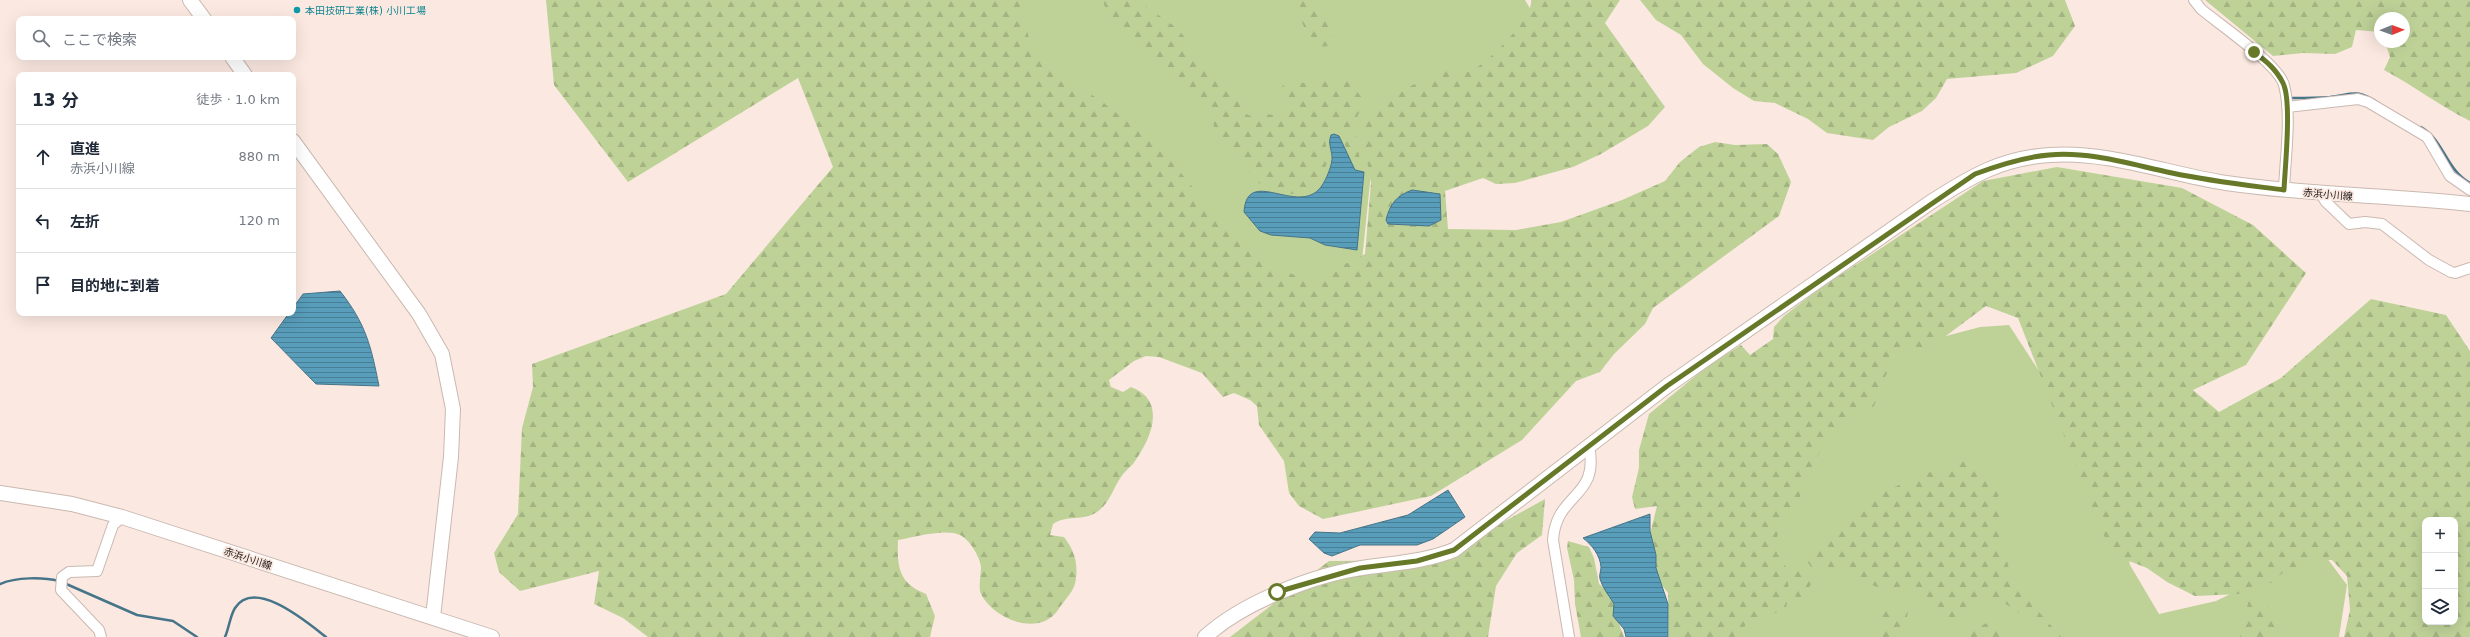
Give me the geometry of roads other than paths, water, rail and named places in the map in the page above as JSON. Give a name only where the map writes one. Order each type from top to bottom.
[{"type":"main road","points":[[190,0],[202,16]]},
{"type":"main road","points":[[234,60],[243,72]]},
{"type":"main road","points":[[296,145],[419,314],[442,354],[453,410],[451,457],[433,617]]},
{"type":"main road","name":"赤浜小川線","points":[[1205,637],[1218,625],[1277,592],[1360,568],[1417,561],[1454,550],[1673,382],[1931,202],[1975,174],[2002,164],[2049,155],[2069,155],[2117,161],[2220,182],[2284,190],[2321,194],[2470,204]]},
{"type":"main road","name":"赤浜小川線","points":[[0,493],[72,504],[122,517],[384,604],[433,617],[492,637]]},
{"type":"street","points":[[2194,0],[2201,9],[2271,65],[2284,84],[2287,107],[2284,190]]},
{"type":"street","points":[[2287,107],[2358,99],[2368,102],[2427,137],[2450,176],[2470,190]]},
{"type":"street","points":[[2321,194],[2326,202],[2349,224],[2365,222],[2382,224],[2429,260],[2451,272],[2455,273],[2470,268]]},
{"type":"street","points":[[1569,637],[1553,540],[1554,527],[1557,517],[1568,502],[1587,483],[1591,473],[1589,446]]},
{"type":"street","points":[[101,637],[99,630],[61,590],[62,577],[69,572],[97,572],[113,525],[122,517]]},
{"type":"water","points":[[1334,134],[1339,136],[1355,170],[1364,172],[1357,250],[1325,245],[1310,238],[1271,235],[1260,231],[1244,212],[1247,199],[1254,192],[1264,191],[1287,196],[1300,197],[1311,195],[1321,187],[1329,172],[1332,159],[1330,141],[1331,135]]},
{"type":"water","points":[[1412,190],[1440,194],[1441,220],[1429,226],[1388,224],[1386,220],[1394,201],[1406,192]]},
{"type":"water","points":[[340,291],[362,325],[370,347],[379,386],[316,384],[271,338],[287,316],[296,316],[296,304],[303,294]]},
{"type":"water","points":[[1448,490],[1465,517],[1433,539],[1417,545],[1360,545],[1332,556],[1324,553],[1309,539],[1315,532],[1340,533],[1408,515]]},
{"type":"water","points":[[1650,514],[1650,531],[1656,555],[1656,568],[1668,604],[1668,637],[1626,637],[1624,629],[1613,616],[1614,604],[1601,583],[1601,567],[1599,558],[1592,547],[1583,538]]},
{"type":"waterway","points":[[2292,98],[2330,97],[2355,93],[2372,99],[2380,104]]},
{"type":"waterway","points":[[2421,127],[2435,139],[2455,171],[2470,183]]},
{"type":"waterway","points":[[0,584],[30,578],[59,581]]},
{"type":"waterway","points":[[64,583],[137,615],[173,621],[197,637]]},
{"type":"waterway","points":[[225,637],[235,608],[244,600],[255,598],[268,600],[282,606],[326,637]]},
{"type":"place","name":"本田技研工業(株) 小川工場","points":[[297,10]]}]
